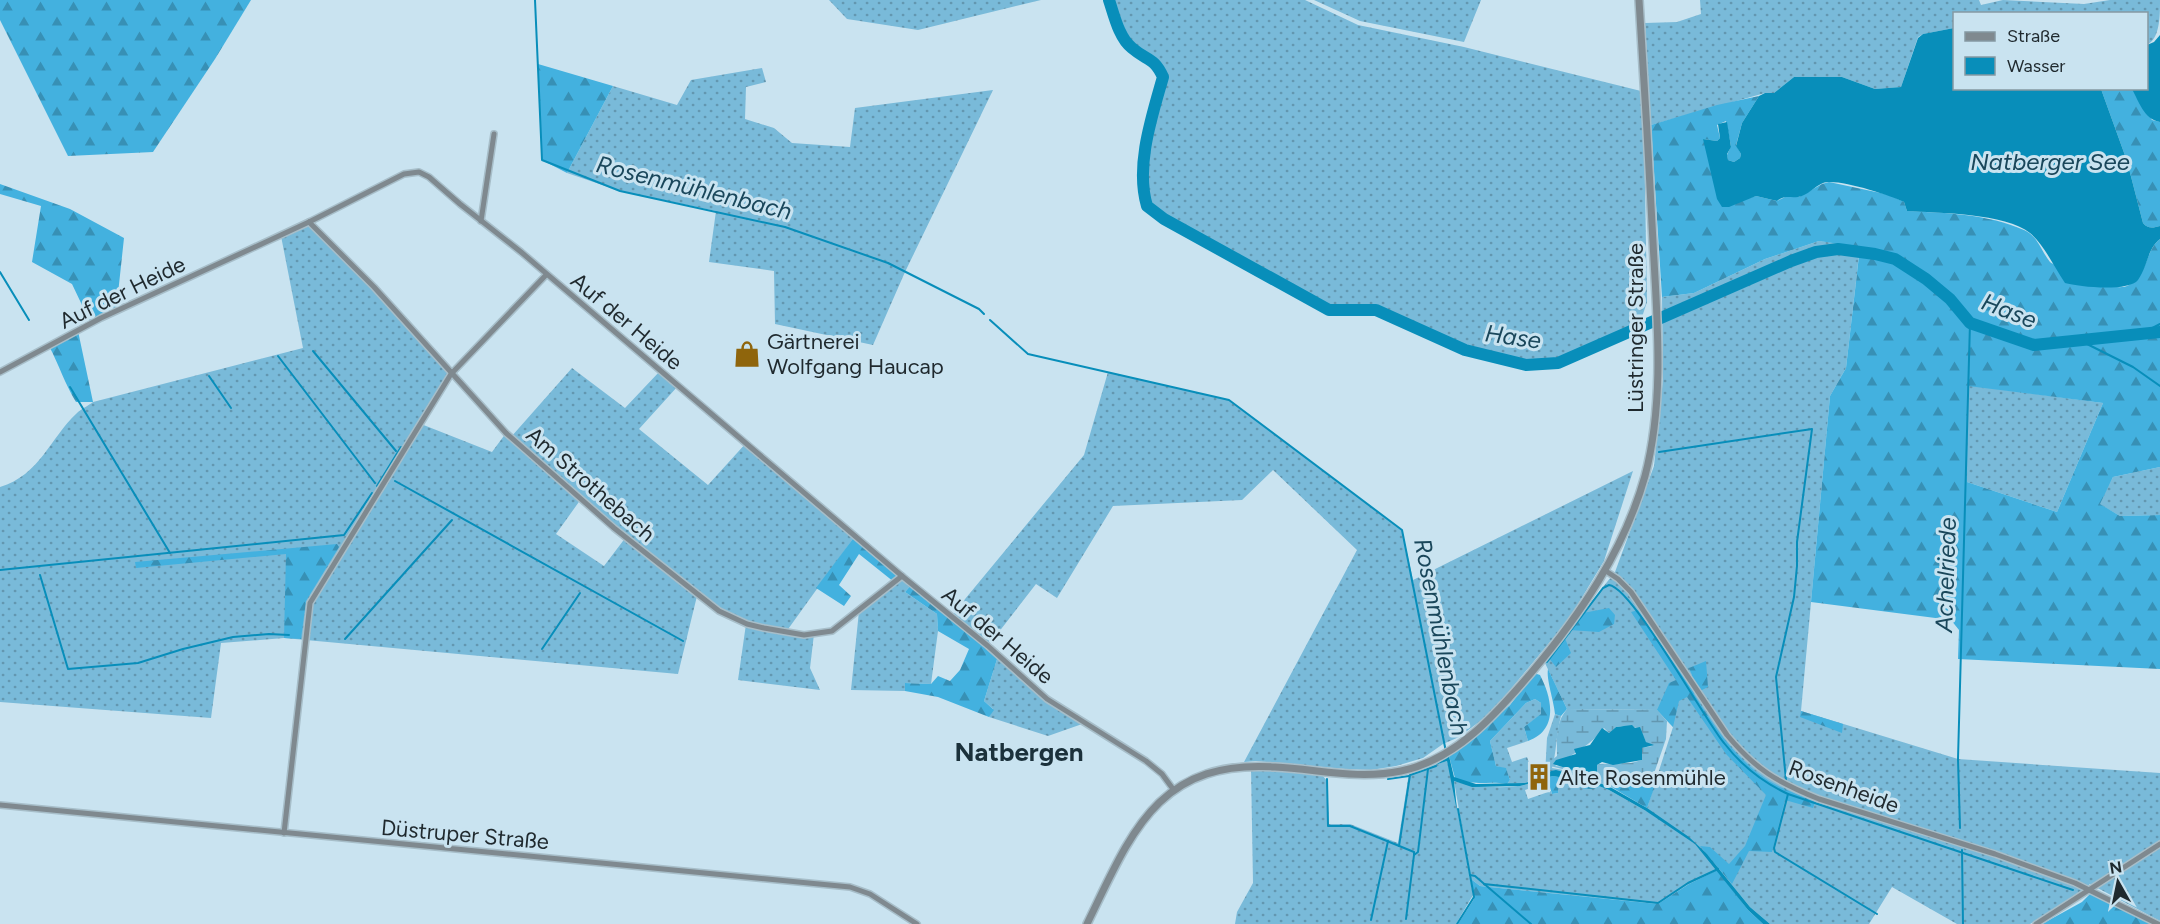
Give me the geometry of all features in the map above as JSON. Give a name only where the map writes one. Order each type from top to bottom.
[{"type":"street","name":"Lüstringer Straße","points":[[1087,924],[1125,846],[1146,816],[1173,789],[1199,776],[1227,768],[1273,766],[1350,776],[1405,771],[1433,761],[1461,743],[1506,702],[1579,611],[1606,571],[1635,506],[1648,462],[1657,402],[1658,331],[1639,0]]},
{"type":"street","points":[[481,221],[494,134]]},
{"type":"street","name":"Auf der Heide","points":[[0,372],[101,318],[309,222],[404,174],[419,172],[429,177],[546,275],[988,646],[1047,699],[1146,761],[1162,774],[1173,789]]},
{"type":"street","name":"Am Strothebach","points":[[309,222],[374,287],[506,433],[614,528],[697,596],[719,611],[747,624],[804,635],[832,631],[902,576]]},
{"type":"street","points":[[284,833],[310,603],[451,374],[546,275]]},
{"type":"street","name":"Rosenheide","points":[[1606,571],[1631,592],[1727,735],[1743,754],[1766,775],[1819,798],[1995,854],[2075,884],[2158,924]]},
{"type":"street","name":"Düstruper Straße","points":[[0,805],[850,887],[870,894],[917,924]]},
{"type":"street","points":[[2036,924],[2160,844]]},
{"type":"green space","points":[[0,0],[251,0],[153,152],[68,156],[0,20]]},
{"type":"green space","points":[[829,0],[1041,0],[918,30],[847,19]]},
{"type":"green space","points":[[1109,0],[1305,0],[1358,25],[1464,47],[1641,91],[1644,130],[1647,302],[1639,326],[1558,363],[1526,365],[1469,351],[1376,310],[1329,310],[1164,219],[1147,206],[1143,174],[1146,141],[1163,77],[1157,67],[1127,43],[1117,26]]},
{"type":"green space","points":[[1314,0],[1481,0],[1464,42],[1360,21]]},
{"type":"green space","points":[[1700,0],[1979,0],[1981,5],[2003,0],[2084,4],[2110,0],[2160,0],[2157,32],[2148,44],[2148,12],[1953,12],[1953,28],[1918,37],[1901,87],[1875,89],[1842,77],[1794,77],[1774,93],[1765,93],[1651,125],[1645,23],[1677,22],[1701,14]]},
{"type":"green space","points":[[538,64],[613,86],[567,173],[542,160]]},
{"type":"green space","points":[[762,68],[766,82],[746,87],[745,119],[774,128],[792,143],[850,147],[855,108],[993,90],[905,272],[873,345],[775,324],[774,271],[709,262],[716,211],[620,191],[567,173],[613,86],[677,105],[691,80]]},
{"type":"green space","points":[[2101,90],[2134,90],[2152,120],[2160,122],[2160,226],[2151,228],[2143,223],[2127,161]]},
{"type":"green space","points":[[1759,96],[1742,123],[1736,145],[1741,154],[1740,158],[1734,162],[1728,160],[1727,155],[1731,146],[1726,121],[1717,125],[1720,138],[1717,141],[1703,139],[1749,198],[1756,196],[1777,201],[1787,196],[1799,197],[1829,182],[1890,195],[1904,202],[1907,211],[1967,215],[2024,230],[2036,240],[2053,264],[2097,282],[2116,287],[2127,286],[2139,277],[2151,251],[2160,239],[2160,467],[2113,477],[2100,504],[2120,516],[2160,515],[2160,669],[1958,659],[1959,630],[1951,620],[1811,602],[1830,396],[1846,368],[1860,247],[1819,241],[1765,259],[1694,293],[1662,297],[1651,125],[1717,105]],"holes":[[[1968,386],[2103,403],[2057,512],[1967,482]]]},
{"type":"green space","points":[[0,184],[70,209],[124,238],[117,303],[121,310],[91,324],[72,284],[32,262],[41,206],[0,194]]},
{"type":"green space","points":[[309,222],[374,287],[451,374],[421,424],[492,452],[506,433],[511,437],[572,368],[625,408],[660,371],[678,386],[639,429],[708,485],[747,442],[855,536],[786,632],[814,634],[810,668],[820,690],[738,680],[746,624],[697,596],[678,674],[284,638],[221,643],[211,718],[0,702],[0,487],[14,481],[35,465],[68,423],[93,402],[303,348],[281,236]],"holes":[[[581,499],[626,537],[604,566],[556,534]]]},
{"type":"green space","points":[[1819,241],[1860,246],[1846,368],[1830,396],[1801,711],[1958,759],[2160,773],[2160,921],[2090,884],[2030,924],[1957,924],[1892,887],[1869,924],[1770,924],[1750,907],[1719,869],[1689,884],[1658,904],[1480,886],[1471,879],[1454,781],[1495,787],[1528,785],[1536,782],[1537,786],[1525,790],[1528,799],[1551,791],[1552,794],[1558,793],[1559,777],[1586,781],[1609,790],[1646,811],[1673,727],[1657,710],[1567,709],[1544,661],[1615,572],[1654,466],[1663,379],[1662,297],[1694,293],[1765,259]]},
{"type":"green space","points":[[78,331],[93,402],[76,402],[49,346]]},
{"type":"green space","points":[[1108,372],[1229,400],[1402,530],[1413,580],[1633,471],[1604,561],[1569,619],[1491,713],[1459,737],[1443,744],[1423,758],[1371,770],[1244,762],[1357,550],[1273,470],[1242,500],[1113,506],[1057,598],[1036,584],[988,646],[951,616],[1084,455]]},
{"type":"green space","points":[[1967,385],[2103,403],[2057,512],[1967,482]]},
{"type":"green space","points":[[2160,467],[2160,515],[2120,516],[2099,504],[2113,477]]},
{"type":"green space","points":[[855,536],[902,576],[894,582],[859,554],[839,585],[851,596],[844,606],[816,588]]},
{"type":"green space","points":[[337,544],[339,547],[306,601],[301,639],[284,638],[286,554],[136,568],[135,562]]},
{"type":"green space","points":[[902,576],[912,584],[905,592],[937,614],[938,631],[931,684],[905,683],[905,691],[851,690],[859,611]]},
{"type":"green space","points":[[912,584],[998,656],[984,701],[994,710],[989,717],[938,697],[905,691],[905,683],[931,684],[938,676],[950,681],[960,670],[969,649],[938,631],[937,614],[905,592]]},
{"type":"green space","points":[[1609,608],[1615,615],[1614,624],[1599,632],[1569,630],[1583,613]]},
{"type":"green space","points":[[1638,610],[1684,677],[1692,675],[1689,668],[1706,661],[1708,687],[1694,694],[1736,753],[1769,781],[1815,802],[1813,808],[1785,800],[1772,852],[1749,851],[1732,884],[1700,846],[1710,847],[1729,864],[1745,846],[1766,795],[1726,754],[1687,697],[1679,701],[1673,727],[1657,710],[1669,683],[1676,680],[1631,612]]},
{"type":"green space","points":[[1564,636],[1571,653],[1556,667],[1548,657]]},
{"type":"green space","points":[[998,656],[1047,699],[1085,723],[1048,736],[989,717],[993,709],[984,701]]},
{"type":"green space","points":[[1548,669],[1567,709],[1561,716],[1555,714]]},
{"type":"green space","points":[[1533,675],[1540,675],[1550,703],[1549,721],[1545,729],[1528,741],[1524,727],[1541,714],[1541,703],[1535,699],[1526,703],[1490,741],[1496,766],[1506,768],[1510,780],[1507,784],[1475,783],[1455,778],[1449,756],[1510,705]]},
{"type":"green space","points":[[1535,699],[1541,703],[1541,715],[1524,727],[1528,741],[1507,748],[1512,762],[1527,757],[1535,779],[1524,783],[1507,784],[1510,780],[1506,769],[1496,766],[1490,741],[1526,703]]},
{"type":"green space","points":[[1567,709],[1657,710],[1667,721],[1666,739],[1651,782],[1648,785],[1637,785],[1550,766],[1552,760],[1557,756],[1558,731]],"holes":[[[1621,726],[1639,728],[1646,742],[1652,746],[1642,748],[1642,760],[1631,763],[1599,764],[1597,773],[1555,766],[1587,745],[1604,728],[1609,733]]]},
{"type":"green space","points":[[1801,711],[1843,724],[1842,733],[1800,717]]},
{"type":"green space","points":[[1555,714],[1561,716],[1552,768],[1610,778],[1613,788],[1590,779],[1556,771],[1545,775],[1547,738]]},
{"type":"green space","points":[[1447,761],[1473,895],[1456,924],[1235,924],[1237,912],[1253,883],[1251,767],[1319,771],[1327,781],[1329,824],[1350,824],[1398,843],[1409,773]]},
{"type":"green space","points":[[1653,776],[1658,777],[1647,808],[1613,788],[1610,778],[1637,785],[1651,782]]},
{"type":"green space","points":[[1547,777],[1559,777],[1558,793],[1552,794]]},
{"type":"green space","points":[[1573,780],[1586,781],[1600,786],[1593,789],[1583,788],[1573,785]]},
{"type":"green space","points":[[1717,870],[1748,910],[1763,924],[1458,924],[1474,899],[1471,879],[1480,886],[1658,904],[1689,884]]},
{"type":"green space","points":[[2090,894],[2151,924],[2042,924],[2082,902]]},
{"type":"water","name":"Natberger See","points":[[1953,28],[1953,90],[2101,90],[2127,161],[2143,223],[2151,228],[2160,226],[2160,239],[2152,248],[2138,280],[2125,286],[2103,288],[2065,283],[2040,244],[2030,233],[2019,226],[1971,215],[1907,211],[1904,202],[1851,185],[1823,183],[1798,197],[1785,197],[1777,201],[1756,196],[1729,207],[1722,207],[1717,199],[1703,139],[1717,141],[1720,138],[1718,124],[1727,122],[1731,147],[1727,154],[1728,160],[1734,162],[1740,158],[1741,154],[1736,146],[1742,123],[1759,96],[1774,93],[1794,77],[1842,77],[1875,89],[1901,87],[1918,38],[1923,34]]},
{"type":"water","name":"Natberger See","points":[[2160,35],[2160,122],[2146,114],[2133,90],[2148,90],[2148,45]]},
{"type":"water","points":[[1632,725],[1635,728],[1640,727],[1646,742],[1654,745],[1642,748],[1642,760],[1613,765],[1602,762],[1597,765],[1595,775],[1553,764],[1556,760],[1576,754],[1574,749],[1590,745],[1602,728],[1609,733],[1616,727]]},
{"type":"water","points":[[1449,756],[1454,777],[1476,784],[1524,783],[1556,770],[1590,779],[1612,788],[1647,808],[1689,837],[1706,853],[1750,907],[1770,924],[1763,924],[1748,910],[1695,844],[1646,811],[1609,790],[1586,781],[1552,776],[1520,786],[1472,787],[1454,781],[1457,811],[1447,761],[1435,765]]},
{"type":"waterway","name":"Rosenmühlenbach","points":[[535,0],[542,160],[620,191],[785,227],[888,263],[979,309],[984,314]]},
{"type":"waterway","name":"Hase","points":[[1109,0],[1127,44],[1153,62],[1163,77],[1146,141],[1143,174],[1147,206],[1164,219],[1329,310],[1376,310],[1465,350],[1526,365],[1558,363],[1791,261],[1816,252],[1838,249],[1895,259],[1926,279],[1950,299],[1970,323],[2034,345],[2160,332]]},
{"type":"waterway","points":[[0,272],[29,320]]},
{"type":"waterway","name":"Rosenmühlenbach","points":[[990,320],[1028,354],[1229,400],[1402,530],[1446,752]]},
{"type":"waterway","name":"Achelriede","points":[[1960,828],[1958,759],[1970,323]]},
{"type":"waterway","name":"Hase","points":[[2141,334],[2160,324]]},
{"type":"waterway","points":[[2079,340],[2133,367],[2160,386]]},
{"type":"waterway","points":[[313,351],[396,451]]},
{"type":"waterway","points":[[278,356],[375,483]]},
{"type":"waterway","points":[[209,376],[231,408]]},
{"type":"waterway","points":[[70,387],[170,553]]},
{"type":"waterway","points":[[1659,452],[1812,429],[1797,542],[1794,597],[1776,677],[1786,780]]},
{"type":"waterway","points":[[377,486],[401,447]]},
{"type":"waterway","points":[[395,481],[683,641]]},
{"type":"waterway","points":[[0,570],[344,535],[372,493]]},
{"type":"waterway","points":[[345,639],[452,520]]},
{"type":"waterway","points":[[40,575],[68,669],[138,663],[233,637],[289,635]]},
{"type":"waterway","points":[[1547,662],[1603,588],[1609,585],[1620,591],[1634,607],[1724,743],[1745,766],[1769,784],[1788,794],[2073,890]]},
{"type":"waterway","points":[[542,649],[580,593]]},
{"type":"waterway","points":[[1399,846],[1410,775],[1436,766]]},
{"type":"waterway","points":[[1406,919],[1414,855],[1418,852],[1428,769]]},
{"type":"waterway","points":[[1388,779],[1409,776]]},
{"type":"waterway","points":[[1327,779],[1328,826],[1350,826],[1414,852],[1414,855]]},
{"type":"waterway","points":[[1788,794],[1774,848],[1775,852],[1877,914]]},
{"type":"waterway","points":[[1458,809],[1470,875],[1475,876],[1531,924]]},
{"type":"waterway","points":[[1371,920],[1388,841]]},
{"type":"waterway","name":"Achelriede","points":[[1962,850],[1963,924]]},
{"type":"waterway","points":[[1484,884],[1658,903],[1688,883],[1718,869]]},
{"type":"waterway","points":[[1457,924],[1474,897],[1470,875]]},
{"type":"place","name":"Gärtnerei Wolfgang Haucap","points":[[747,354]]},
{"type":"place","name":"Alte Rosenmühle","points":[[1539,777]]},
{"type":"district","name":"Natbergen","points":[[1019,752]]}]
